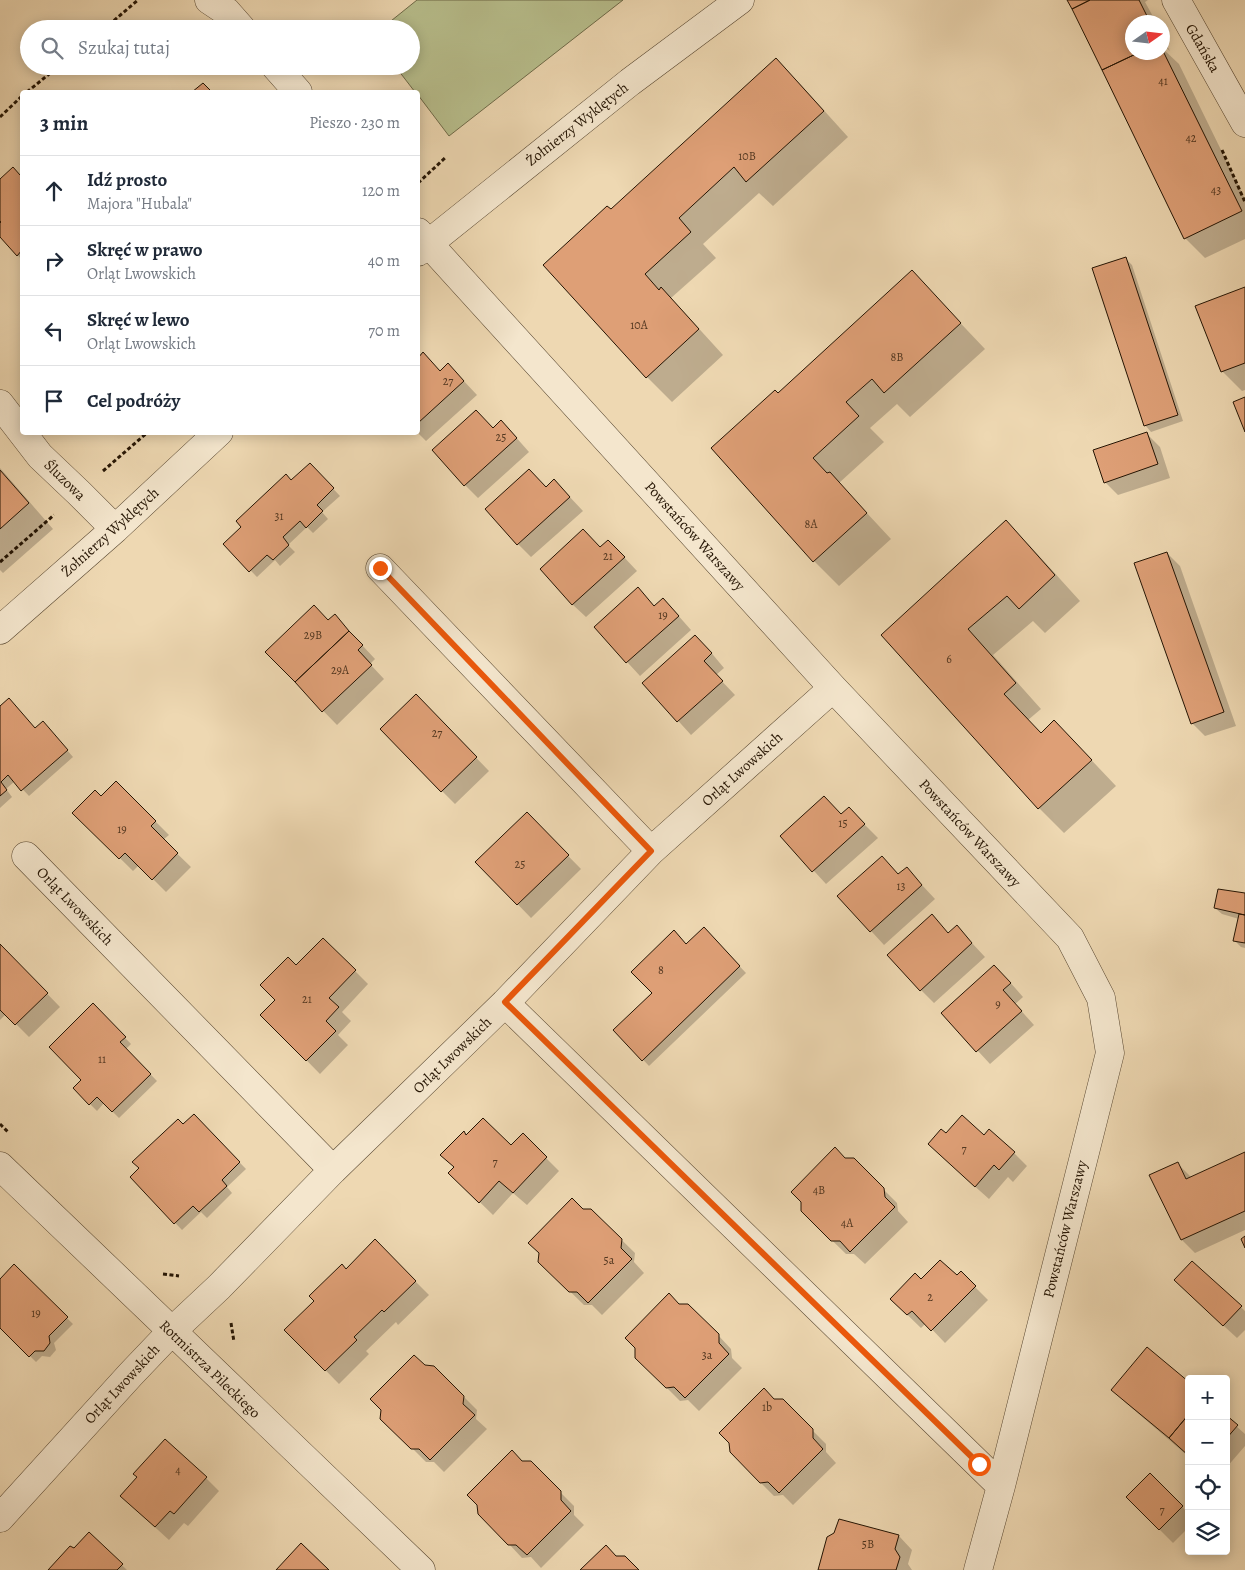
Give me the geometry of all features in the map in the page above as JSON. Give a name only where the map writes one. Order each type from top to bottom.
[{"type":"street","points":[[209,0],[227,12],[234,20]]},
{"type":"street","name":"Żołnierzy Wyklętych","points":[[421,242],[740,0]]},
{"type":"street","name":"Gdańska","points":[[1176,0],[1245,123]]},
{"type":"street","points":[[283,75],[296,90]]},
{"type":"street","name":"Powstańców Warszawy","points":[[421,242],[833,688],[1070,938],[1101,998],[1110,1053],[1001,1486],[978,1570]]},
{"type":"street","name":"Śluzowa","points":[[0,404],[20,430]]},
{"type":"street","name":"Śluzowa","points":[[24,435],[40,456],[85,498],[114,529]]},
{"type":"street","name":"Żołnierzy Wyklętych","points":[[0,630],[217,435]]},
{"type":"street","points":[[380,568],[651,851]]},
{"type":"street","name":"Orląt Lwowskich","points":[[0,1518],[131,1374],[333,1170],[505,1002],[651,851],[833,688]]},
{"type":"street","name":"Orląt Lwowskich","points":[[26,856],[333,1170]]},
{"type":"street","points":[[505,1002],[1001,1486]]},
{"type":"street","name":"Rotmistrza Pileckiego","points":[[0,1166],[421,1570]]},
{"type":"path","points":[[115,20],[138,0]]},
{"type":"path","points":[[29,90],[48,75]]},
{"type":"path","points":[[0,117],[20,98]]},
{"type":"path","points":[[420,181],[445,158]]},
{"type":"green space","points":[[417,0],[623,0],[449,136],[420,98],[420,90],[413,90],[402,75],[420,75],[420,20],[392,20]]},
{"type":"building","points":[[1067,0],[1090,0],[1072,9]]},
{"type":"building","points":[[1090,0],[1139,0],[1146,15],[1125,15],[1125,59],[1102,70],[1072,9]]},
{"type":"building","points":[[776,58],[824,111],[746,182],[734,167],[679,218],[691,232],[645,274],[659,290],[661,287],[699,329],[646,378],[543,265],[607,206],[611,209]]},
{"type":"building","points":[[1125,59],[1167,60],[1242,211],[1184,239],[1102,70]]},
{"type":"building","points":[[203,83],[210,90],[194,90]]},
{"type":"building","points":[[13,167],[20,175],[20,252],[17,256],[0,237],[0,179]]},
{"type":"building","points":[[1126,257],[1178,415],[1144,426],[1092,268]]},
{"type":"building","points":[[912,270],[961,323],[884,393],[872,379],[846,402],[859,416],[813,458],[827,473],[830,472],[867,513],[813,562],[711,448],[775,390],[778,393]]},
{"type":"building","points":[[1245,287],[1245,363],[1221,372],[1195,306]]},
{"type":"building","points":[[423,352],[440,371],[448,363],[464,381],[420,421],[420,356]]},
{"type":"building","points":[[1245,397],[1245,432],[1233,402]]},
{"type":"building","points":[[476,410],[493,428],[501,420],[517,438],[464,486],[432,450]]},
{"type":"building","points":[[1147,432],[1158,464],[1104,483],[1093,450]]},
{"type":"building","points":[[310,463],[334,488],[317,505],[323,511],[306,528],[300,521],[283,537],[289,545],[273,560],[267,555],[249,572],[223,544],[241,527],[236,521],[286,474],[291,480]]},
{"type":"building","points":[[529,469],[546,487],[554,479],[570,497],[517,545],[485,509]]},
{"type":"building","points":[[0,470],[29,503],[0,529]]},
{"type":"building","points":[[1006,520],[1055,575],[1019,609],[1007,596],[968,629],[1016,683],[1004,694],[1041,733],[1054,720],[1092,760],[1038,809],[881,635]]},
{"type":"building","points":[[583,529],[600,547],[608,540],[625,557],[572,605],[540,569]]},
{"type":"building","points":[[1167,552],[1224,712],[1191,724],[1134,563]]},
{"type":"building","points":[[638,587],[654,606],[663,598],[679,616],[626,663],[594,627]]},
{"type":"building","points":[[314,605],[328,620],[335,614],[349,631],[295,682],[265,652]]},
{"type":"building","points":[[349,631],[363,645],[358,650],[372,665],[322,712],[295,682]]},
{"type":"building","points":[[695,635],[712,653],[704,661],[723,681],[677,722],[642,683]]},
{"type":"building","points":[[416,694],[477,757],[441,792],[380,729]]},
{"type":"building","points":[[9,698],[35,728],[43,721],[68,750],[21,791],[8,775],[1,782],[7,790],[0,796],[0,706]]},
{"type":"building","points":[[116,781],[156,821],[151,826],[178,853],[152,880],[125,853],[119,859],[72,813],[95,790],[101,796]]},
{"type":"building","points":[[824,796],[841,814],[849,807],[865,824],[812,872],[780,836]]},
{"type":"building","points":[[527,812],[569,855],[517,905],[475,862]]},
{"type":"building","points":[[882,856],[898,874],[907,867],[922,885],[870,932],[837,896]]},
{"type":"building","points":[[1218,889],[1245,893],[1245,915],[1214,908]]},
{"type":"building","points":[[932,914],[948,933],[957,925],[972,943],[920,991],[887,955]]},
{"type":"building","points":[[1239,914],[1245,915],[1245,943],[1233,941]]},
{"type":"building","points":[[704,927],[740,966],[642,1061],[613,1030],[652,993],[631,972],[674,930],[686,944]]},
{"type":"building","points":[[323,938],[356,970],[329,998],[339,1007],[326,1021],[336,1031],[306,1061],[260,1015],[275,1000],[260,985],[288,957],[296,965]]},
{"type":"building","points":[[0,944],[48,993],[15,1025],[0,1010]]},
{"type":"building","points":[[994,965],[1011,983],[1003,990],[1022,1011],[976,1052],[941,1013]]},
{"type":"building","points":[[93,1003],[126,1037],[120,1042],[151,1074],[112,1112],[97,1097],[89,1105],[73,1088],[81,1080],[49,1047]]},
{"type":"building","points":[[194,1114],[240,1162],[222,1180],[227,1186],[199,1212],[193,1206],[174,1224],[130,1177],[139,1168],[132,1162],[178,1119],[183,1124]]},
{"type":"building","points":[[962,1115],[984,1135],[989,1129],[1015,1152],[999,1170],[994,1165],[975,1187],[928,1144],[941,1129],[946,1133]]},
{"type":"building","points":[[483,1118],[511,1145],[523,1133],[547,1157],[513,1193],[499,1181],[479,1203],[448,1173],[454,1167],[440,1155],[464,1131],[466,1135]]},
{"type":"building","points":[[835,1147],[845,1158],[854,1158],[884,1188],[885,1197],[895,1207],[850,1252],[840,1241],[831,1241],[801,1211],[801,1202],[791,1192]]},
{"type":"building","points":[[1245,1152],[1245,1211],[1181,1240],[1149,1175],[1178,1162],[1186,1179]]},
{"type":"building","points":[[572,1198],[583,1209],[591,1209],[622,1239],[621,1248],[632,1259],[588,1303],[577,1292],[569,1292],[538,1262],[539,1253],[528,1243]]},
{"type":"building","points":[[1245,1236],[1245,1248],[1241,1239]]},
{"type":"building","points":[[375,1239],[416,1281],[384,1312],[382,1310],[354,1337],[357,1340],[325,1371],[284,1330],[314,1301],[309,1296],[342,1264],[346,1269]]},
{"type":"building","points":[[940,1260],[957,1275],[961,1271],[976,1286],[931,1331],[912,1311],[907,1315],[890,1299],[915,1273],[921,1279]]},
{"type":"building","points":[[1192,1261],[1242,1306],[1223,1326],[1174,1280]]},
{"type":"building","points":[[14,1264],[68,1317],[49,1336],[50,1343],[44,1351],[35,1351],[29,1357],[0,1328],[0,1279]]},
{"type":"building","points":[[669,1293],[679,1304],[688,1304],[719,1334],[719,1343],[729,1354],[685,1398],[674,1387],[666,1388],[635,1358],[635,1348],[625,1338]]},
{"type":"building","points":[[1147,1347],[1185,1379],[1185,1419],[1169,1438],[1111,1390]]},
{"type":"building","points":[[414,1355],[425,1365],[434,1366],[464,1396],[463,1404],[475,1415],[430,1460],[419,1449],[411,1449],[380,1419],[381,1410],[370,1399]]},
{"type":"building","points":[[764,1388],[774,1399],[783,1399],[813,1429],[813,1438],[823,1449],[779,1493],[768,1482],[760,1483],[730,1452],[729,1443],[719,1433]]},
{"type":"building","points":[[1230,1418],[1238,1425],[1230,1434]]},
{"type":"building","points":[[1185,1419],[1185,1452],[1169,1438]]},
{"type":"building","points":[[165,1439],[207,1477],[174,1514],[170,1511],[155,1527],[120,1496],[137,1477],[133,1474]]},
{"type":"building","points":[[512,1450],[522,1461],[531,1461],[561,1491],[561,1500],[571,1511],[527,1555],[516,1545],[508,1545],[478,1514],[477,1505],[467,1495]]},
{"type":"building","points":[[1150,1473],[1183,1506],[1159,1530],[1126,1497]]},
{"type":"building","points":[[839,1519],[899,1535],[895,1549],[900,1557],[896,1570],[818,1570],[827,1537],[834,1533]]},
{"type":"building","points":[[89,1532],[123,1564],[117,1570],[48,1570],[70,1546],[74,1548]]},
{"type":"building","points":[[301,1543],[329,1570],[276,1570]]},
{"type":"building","points":[[606,1545],[616,1556],[625,1556],[639,1570],[580,1570]]},
{"type":"route","points":[[380,568],[651,851],[505,1002],[979,1464]]}]
